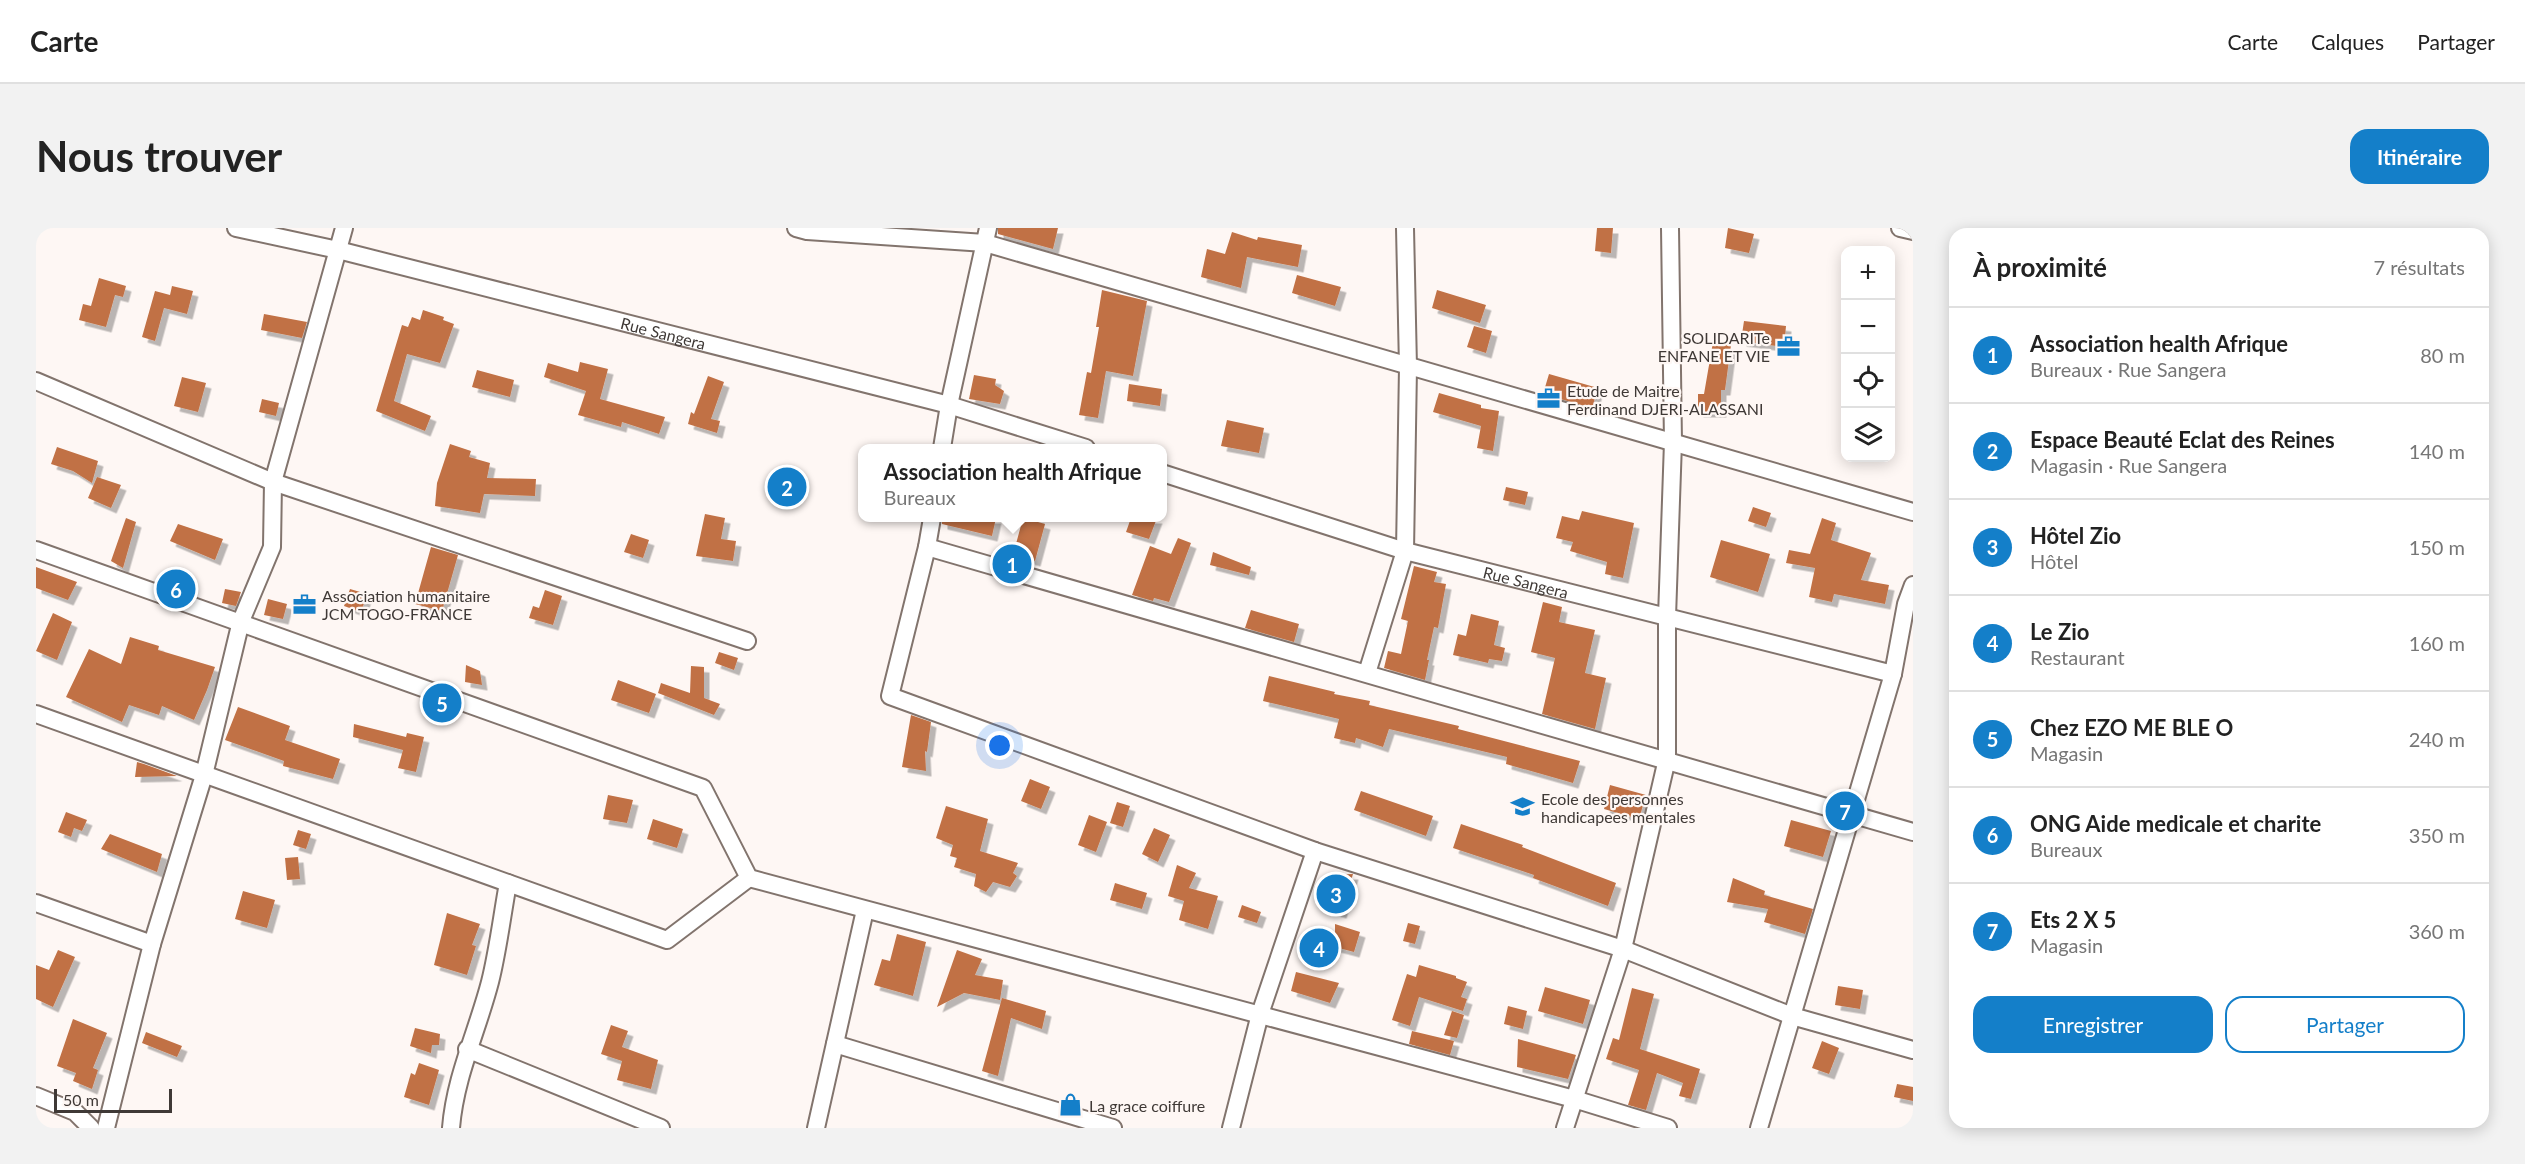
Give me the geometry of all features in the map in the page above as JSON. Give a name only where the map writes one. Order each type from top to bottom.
[{"type":"street","name":"Rue Sangera","points":[[236,228],[338,250],[949,405],[1073,444]]},
{"type":"street","points":[[106,1128],[152,944],[204,775],[240,621],[272,547],[273,482],[344,228]]},
{"type":"street","points":[[796,228],[807,231],[986,235],[1408,367],[1913,512]]},
{"type":"street","points":[[1367,673],[1406,550],[1408,367],[1405,228]]},
{"type":"street","points":[[1565,1128],[1623,949],[1667,759],[1667,617],[1673,442],[1670,228]]},
{"type":"street","points":[[1900,228],[1913,231]]},
{"type":"street","points":[[943,444],[986,235]]},
{"type":"street","points":[[36,381],[273,482],[747,640]]},
{"type":"street","name":"Rue Sangera","points":[[1167,475],[1406,550],[1893,674]]},
{"type":"street","points":[[931,522],[890,696],[1316,852],[1623,949],[1792,1016],[1913,1050]]},
{"type":"street","points":[[927,547],[1667,759],[1913,832]]},
{"type":"street","points":[[36,550],[704,788],[749,878],[1574,1099],[1668,1128]]},
{"type":"street","points":[[1759,1128],[1893,674],[1906,604],[1913,585]]},
{"type":"street","points":[[36,714],[667,940],[749,878]]},
{"type":"street","points":[[1231,1128],[1260,1014],[1316,852]]},
{"type":"street","points":[[451,1128],[452,1107],[467,1049],[490,983],[508,883]]},
{"type":"street","points":[[36,903],[152,944]]},
{"type":"street","points":[[816,1128],[865,910]]},
{"type":"street","points":[[835,1044],[1113,1128]]},
{"type":"street","points":[[467,1049],[661,1128]]},
{"type":"street","points":[[36,1095],[75,1112],[90,1128]]},
{"type":"building","points":[[998,228],[1058,228],[1053,249],[998,234]]},
{"type":"building","points":[[1597,228],[1613,228],[1611,253],[1595,251]]},
{"type":"building","points":[[1728,228],[1754,234],[1749,253],[1725,248]]},
{"type":"building","points":[[1232,232],[1257,240],[1258,237],[1302,245],[1298,267],[1247,257],[1241,288],[1201,277],[1207,249],[1225,254]]},
{"type":"building","points":[[1297,275],[1341,287],[1335,306],[1292,293]]},
{"type":"building","points":[[99,278],[126,286],[123,297],[115,295],[106,327],[79,320],[83,304],[91,306]]},
{"type":"building","points":[[172,286],[193,291],[187,314],[164,308],[155,341],[142,337],[155,291],[170,295]]},
{"type":"building","points":[[1102,290],[1147,301],[1133,376],[1106,371],[1098,418],[1079,415],[1087,372],[1091,373],[1099,327],[1096,327]]},
{"type":"building","points":[[1437,290],[1486,305],[1480,323],[1432,308]]},
{"type":"building","points":[[423,310],[444,317],[443,320],[454,324],[440,363],[407,354],[394,401],[431,416],[425,431],[376,411],[402,325],[408,327],[412,317],[420,320]]},
{"type":"building","points":[[264,314],[307,322],[302,338],[261,330]]},
{"type":"building","points":[[1744,321],[1786,326],[1784,347],[1741,341]]},
{"type":"building","points":[[1474,326],[1492,331],[1486,353],[1467,347]]},
{"type":"building","points":[[1713,342],[1731,345],[1725,390],[1721,390],[1721,412],[1698,412],[1698,394],[1704,394]]},
{"type":"building","points":[[580,362],[608,369],[600,399],[665,417],[659,434],[622,422],[621,427],[578,415],[586,391],[544,377],[548,363],[578,372]]},
{"type":"building","points":[[477,370],[514,380],[510,397],[472,387]]},
{"type":"building","points":[[1549,374],[1598,388],[1592,408],[1543,394]]},
{"type":"building","points":[[974,375],[996,379],[995,385],[1004,391],[1000,404],[969,399]]},
{"type":"building","points":[[708,376],[724,382],[711,419],[720,421],[717,433],[688,424],[691,412],[694,414]]},
{"type":"building","points":[[182,377],[206,383],[198,412],[174,406]]},
{"type":"building","points":[[1129,384],[1162,389],[1160,406],[1127,401]]},
{"type":"building","points":[[1439,393],[1481,405],[1481,408],[1499,411],[1493,451],[1477,448],[1481,426],[1433,412]]},
{"type":"building","points":[[262,399],[279,403],[276,416],[259,412]]},
{"type":"building","points":[[1227,420],[1264,428],[1259,453],[1221,446]]},
{"type":"building","points":[[450,444],[471,451],[469,457],[490,463],[487,478],[536,479],[535,496],[484,494],[480,513],[435,506],[437,483]]},
{"type":"building","points":[[57,447],[98,461],[92,483],[73,471],[51,464]]},
{"type":"building","points":[[97,477],[121,485],[111,508],[88,498]]},
{"type":"building","points":[[1506,487],[1528,492],[1525,505],[1503,500]]},
{"type":"building","points":[[1753,507],[1771,513],[1766,527],[1748,521]]},
{"type":"building","points":[[1582,511],[1634,523],[1623,578],[1605,574],[1607,562],[1570,551],[1573,542],[1556,538],[1562,516],[1579,520]]},
{"type":"building","points":[[705,514],[725,518],[721,539],[736,541],[733,561],[696,556]]},
{"type":"building","points":[[126,518],[136,522],[123,568],[111,561]]},
{"type":"building","points":[[1822,518],[1836,523],[1831,540],[1871,553],[1861,580],[1889,585],[1885,604],[1834,594],[1832,602],[1809,597],[1815,568],[1786,563],[1789,550],[1810,554]]},
{"type":"building","points":[[942,522],[995,522],[992,536],[942,524]]},
{"type":"building","points":[[1022,522],[1045,524],[1035,561],[1013,555]]},
{"type":"building","points":[[1130,522],[1155,522],[1149,539],[1126,532]]},
{"type":"building","points":[[178,524],[223,539],[215,560],[170,541]]},
{"type":"building","points":[[631,534],[649,540],[643,558],[624,552]]},
{"type":"building","points":[[1178,538],[1191,543],[1169,602],[1154,598],[1153,601],[1132,595],[1150,546],[1171,554]]},
{"type":"building","points":[[1721,540],[1770,554],[1758,592],[1710,577]]},
{"type":"building","points":[[431,547],[458,555],[442,611],[415,604]]},
{"type":"building","points":[[1213,552],[1251,567],[1249,575],[1210,565]]},
{"type":"building","points":[[1414,566],[1437,572],[1434,582],[1446,584],[1438,628],[1434,627],[1425,680],[1384,668],[1388,651],[1401,654],[1408,621],[1401,619]]},
{"type":"building","points":[[36,567],[77,582],[68,600],[36,588]]},
{"type":"building","points":[[225,589],[241,592],[236,606],[222,603]]},
{"type":"building","points":[[350,589],[367,594],[361,612],[344,606]]},
{"type":"building","points":[[545,590],[562,596],[553,625],[529,618],[533,606],[539,608]]},
{"type":"building","points":[[268,599],[287,604],[283,619],[264,615]]},
{"type":"building","points":[[1543,602],[1562,607],[1559,622],[1595,630],[1585,673],[1606,678],[1595,729],[1542,714],[1555,658],[1531,652]]},
{"type":"building","points":[[1251,610],[1299,624],[1294,642],[1245,628]]},
{"type":"building","points":[[53,613],[72,622],[57,660],[36,651]]},
{"type":"building","points":[[1471,614],[1499,621],[1494,645],[1505,648],[1502,661],[1489,659],[1488,663],[1453,655],[1458,634],[1466,636]]},
{"type":"building","points":[[130,637],[159,646],[158,650],[215,667],[194,720],[162,706],[159,715],[129,705],[122,722],[66,697],[89,649],[121,664]]},
{"type":"building","points":[[719,652],[738,658],[734,670],[715,663]]},
{"type":"building","points":[[466,665],[480,671],[482,685],[465,682]]},
{"type":"building","points":[[691,666],[704,667],[704,698],[720,704],[714,715],[658,693],[661,683],[690,693]]},
{"type":"building","points":[[1269,676],[1335,692],[1334,694],[1370,701],[1369,705],[1459,726],[1458,729],[1580,761],[1573,783],[1506,764],[1507,757],[1389,729],[1383,747],[1356,738],[1355,743],[1334,738],[1339,719],[1263,701]]},
{"type":"building","points":[[618,680],[656,694],[649,713],[611,700]]},
{"type":"building","points":[[238,707],[290,726],[285,740],[340,759],[333,779],[283,766],[284,761],[225,740]]},
{"type":"building","points":[[911,715],[931,722],[927,752],[925,751],[926,771],[902,767]]},
{"type":"building","points":[[354,724],[406,737],[407,733],[424,737],[416,772],[398,768],[403,750],[353,737]]},
{"type":"building","points":[[137,762],[144,764],[177,776],[135,777]]},
{"type":"building","points":[[1030,779],[1050,787],[1041,809],[1021,801]]},
{"type":"building","points":[[1610,785],[1646,795],[1639,819],[1604,809]]},
{"type":"building","points":[[1361,791],[1433,816],[1426,836],[1354,810]]},
{"type":"building","points":[[608,795],[633,800],[627,823],[603,819]]},
{"type":"building","points":[[1117,802],[1130,806],[1123,827],[1110,823]]},
{"type":"building","points":[[946,806],[988,819],[980,851],[1018,863],[1013,873],[1017,876],[1010,887],[993,882],[986,892],[974,886],[976,874],[954,867],[957,858],[950,856],[953,845],[936,838]]},
{"type":"building","points":[[66,812],[87,820],[82,831],[74,828],[71,837],[58,832]]},
{"type":"building","points":[[1089,815],[1107,822],[1096,852],[1078,845]]},
{"type":"building","points":[[653,819],[683,829],[677,848],[647,839]]},
{"type":"building","points":[[1791,820],[1831,831],[1823,857],[1784,846]]},
{"type":"building","points":[[1461,824],[1523,845],[1522,847],[1616,883],[1608,906],[1533,878],[1534,875],[1453,848]]},
{"type":"building","points":[[1154,828],[1170,835],[1158,862],[1142,854]]},
{"type":"building","points":[[298,830],[311,834],[306,849],[293,845]]},
{"type":"building","points":[[110,834],[162,854],[157,872],[101,849]]},
{"type":"building","points":[[298,857],[300,879],[287,880],[285,858]]},
{"type":"building","points":[[1177,865],[1196,873],[1189,888],[1218,896],[1208,929],[1179,920],[1184,901],[1168,896]]},
{"type":"building","points":[[1353,874],[1341,913],[1321,907],[1324,875]]},
{"type":"building","points":[[1733,878],[1765,891],[1764,895],[1813,909],[1805,934],[1764,922],[1768,909],[1727,902]]},
{"type":"building","points":[[1115,883],[1147,893],[1142,909],[1110,900]]},
{"type":"building","points":[[243,891],[275,900],[267,928],[235,919]]},
{"type":"building","points":[[1242,905],[1261,912],[1257,923],[1238,917]]},
{"type":"building","points":[[447,913],[480,924],[472,945],[476,946],[467,975],[434,965]]},
{"type":"building","points":[[1408,923],[1420,926],[1415,944],[1403,941]]},
{"type":"building","points":[[1335,924],[1360,932],[1354,952],[1335,947]]},
{"type":"building","points":[[897,934],[926,942],[913,996],[874,985],[882,959],[890,961]]},
{"type":"building","points":[[58,950],[75,957],[53,1007],[36,999],[36,965],[49,970]]},
{"type":"building","points":[[957,950],[982,959],[975,975],[1003,980],[1000,1000],[964,993],[937,1007]]},
{"type":"building","points":[[1419,965],[1456,976],[1467,982],[1461,997],[1467,999],[1463,1011],[1419,997],[1410,1026],[1392,1020],[1407,974],[1416,977]]},
{"type":"building","points":[[1296,972],[1339,983],[1330,1003],[1291,991]]},
{"type":"building","points":[[1838,986],[1863,990],[1860,1009],[1835,1005]]},
{"type":"building","points":[[1545,987],[1590,1000],[1583,1024],[1538,1011]]},
{"type":"building","points":[[1632,988],[1654,994],[1640,1049],[1700,1069],[1691,1099],[1679,1096],[1683,1083],[1657,1073],[1646,1110],[1628,1105],[1639,1070],[1606,1059],[1613,1038],[1619,1040]]},
{"type":"building","points":[[1002,998],[1046,1011],[1042,1029],[1011,1018],[998,1076],[982,1071]]},
{"type":"building","points":[[1508,1006],[1527,1011],[1523,1029],[1504,1024]]},
{"type":"building","points":[[1452,1011],[1464,1015],[1457,1038],[1444,1035]]},
{"type":"building","points":[[73,1019],[107,1033],[93,1068],[98,1070],[92,1089],[73,1081],[76,1073],[57,1066]]},
{"type":"building","points":[[611,1025],[628,1031],[622,1047],[658,1060],[651,1089],[617,1080],[622,1061],[601,1054]]},
{"type":"building","points":[[415,1028],[440,1034],[439,1045],[432,1045],[431,1053],[410,1046]]},
{"type":"building","points":[[1412,1031],[1454,1041],[1450,1055],[1409,1044]]},
{"type":"building","points":[[146,1032],[182,1046],[177,1057],[142,1043]]},
{"type":"building","points":[[1518,1039],[1576,1055],[1568,1079],[1517,1067]]},
{"type":"building","points":[[1822,1041],[1839,1048],[1829,1074],[1812,1068]]},
{"type":"building","points":[[419,1063],[439,1070],[429,1105],[404,1097],[411,1073],[415,1075]]},
{"type":"building","points":[[1897,1084],[1913,1087],[1913,1101],[1894,1097]]},
{"type":"place","name":"SOLIDARITe ENFANE ET VIE","points":[[1788,346]]},
{"type":"place","name":"Etude de Maitre Ferdinand DJERI-ALASSANI","points":[[1549,399]]},
{"type":"place","name":"Espace Beauté Eclat des Reines","points":[[787,487]]},
{"type":"place","name":"Association health Afrique","points":[[1012,564]]},
{"type":"place","name":"ONG Aide medicale et charite","points":[[176,589]]},
{"type":"place","name":"Association humanitaire JCM TOGO-FRANCE","points":[[304,604]]},
{"type":"place","name":"Chez EZO ME BLE O","points":[[442,703]]},
{"type":"place","name":"Ecole des personnes handicapees mentales","points":[[1523,807]]},
{"type":"place","name":"Ets 2 X 5","points":[[1845,811]]},
{"type":"place","name":"Hôtel Zio","points":[[1336,894]]},
{"type":"place","name":"Le Zio","points":[[1319,948]]},
{"type":"place","name":"La grace coiffure","points":[[1071,1105]]}]
